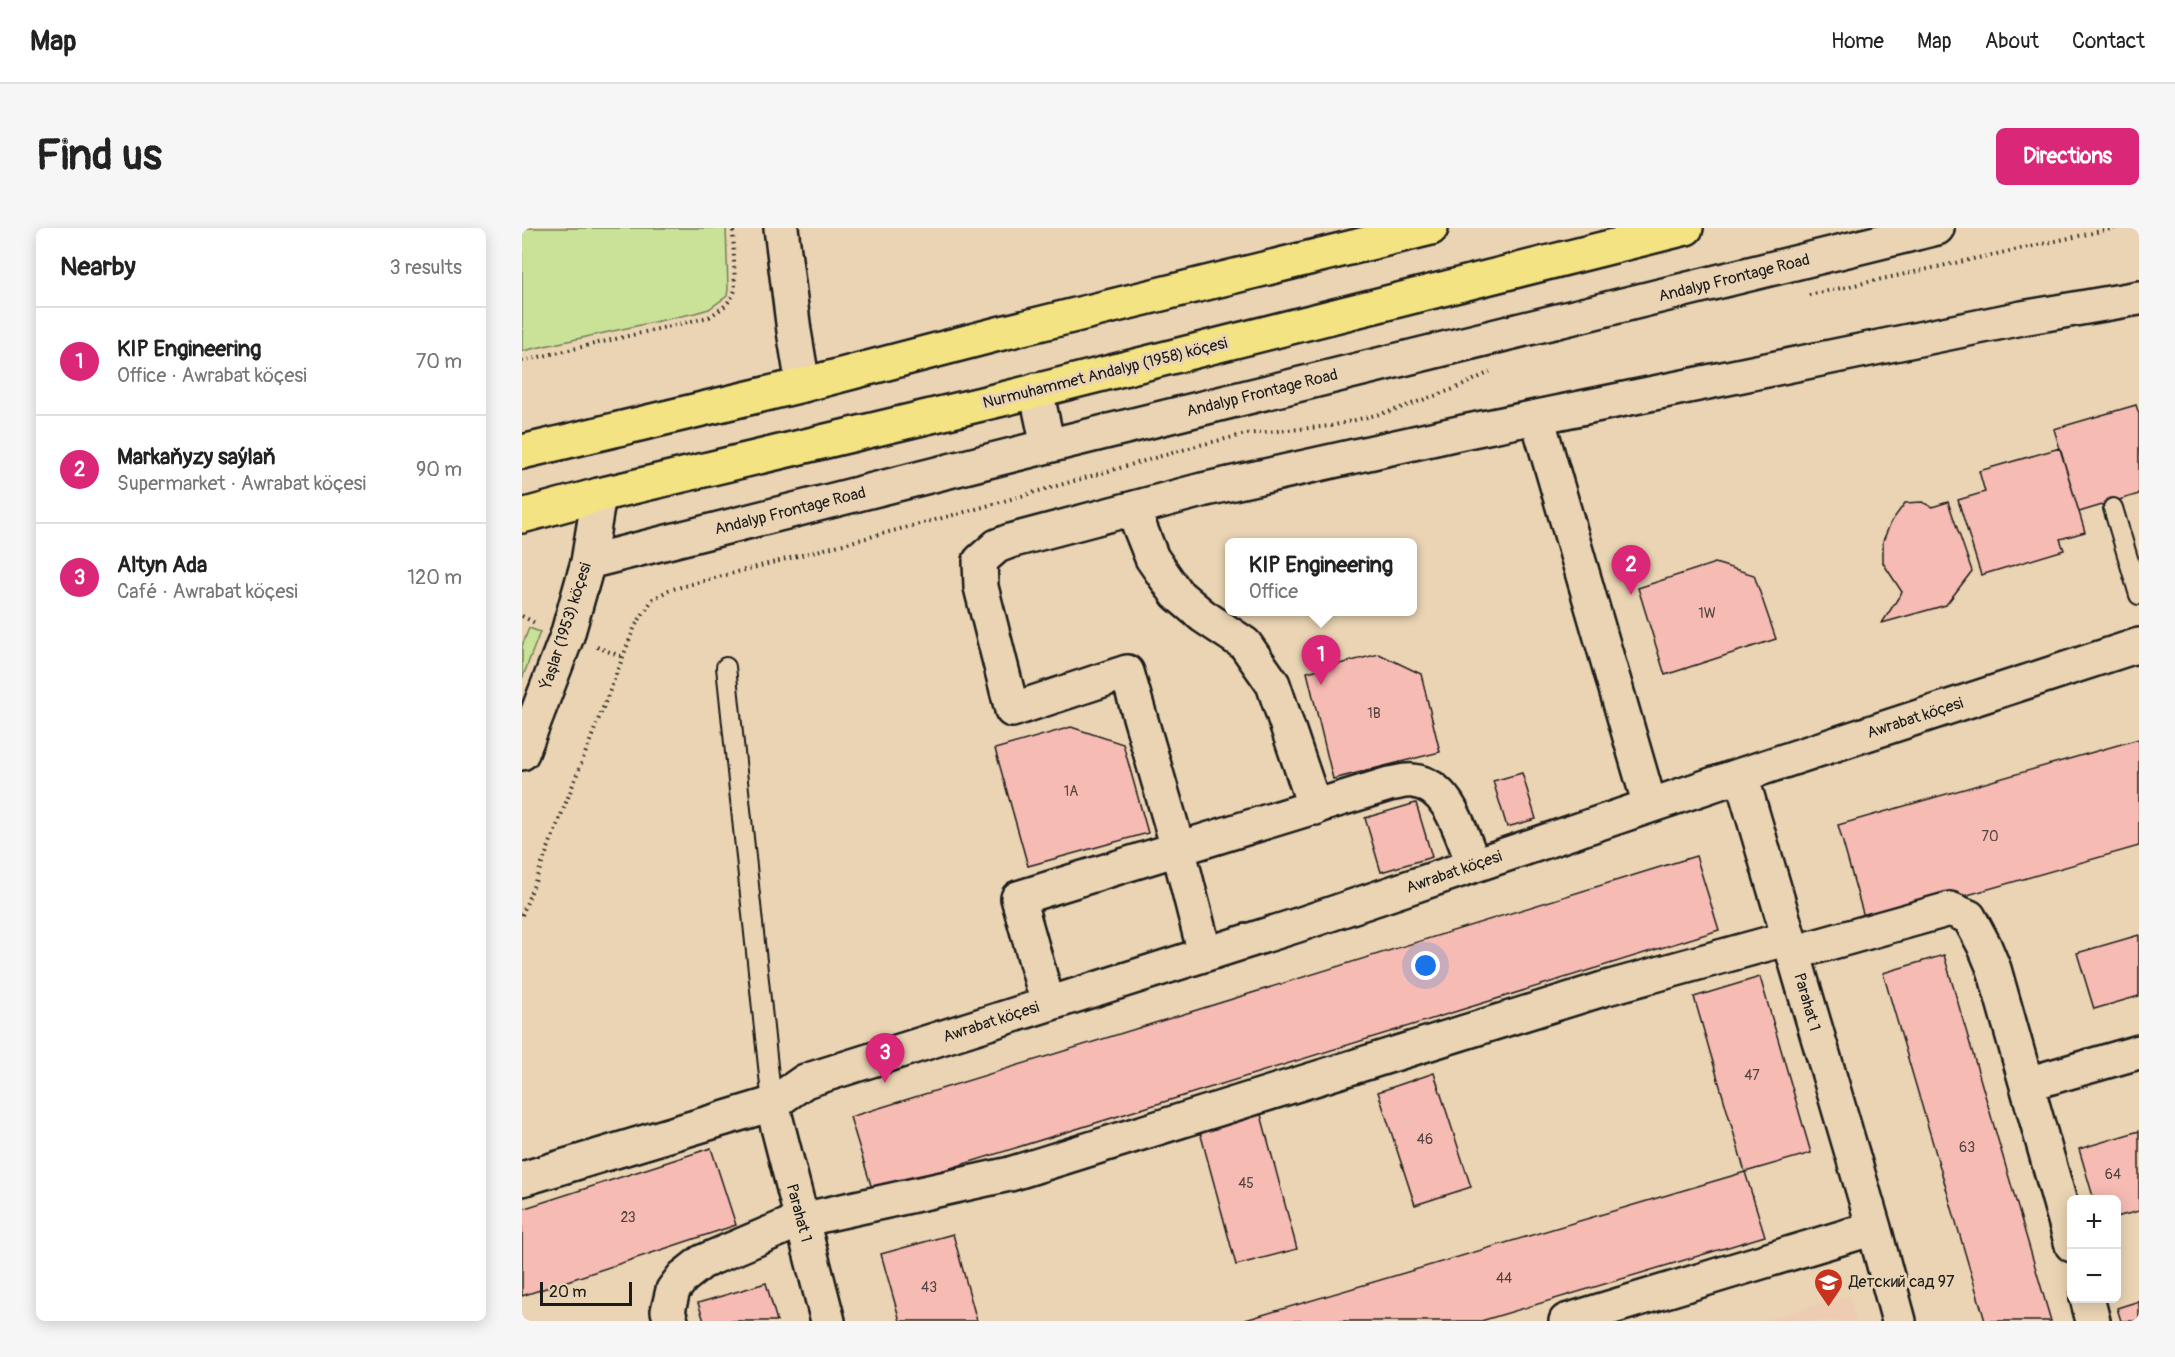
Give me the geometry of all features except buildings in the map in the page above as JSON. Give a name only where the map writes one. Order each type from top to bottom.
[{"type":"main road","points":[[522,452],[803,385],[998,334],[1431,228]]},
{"type":"main road","name":"Nurmuhammet Andalyp (1958) köçesi","points":[[522,516],[599,495],[1036,390],[1686,228]]},
{"type":"street","points":[[781,228],[803,385]]},
{"type":"street","name":"Andalyp Frontage Road","points":[[588,562],[1048,446],[1937,228]]},
{"type":"street","points":[[1205,954],[1178,848],[1127,672],[1012,710],[981,587],[980,561],[997,546],[1202,490],[1537,417],[2010,321],[2139,298]]},
{"type":"street","points":[[1036,390],[1048,446]]},
{"type":"street","points":[[1537,417],[1650,806]]},
{"type":"street","name":"Ýaşlar (1953) köçesi","points":[[522,753],[567,636],[588,562],[599,495]]},
{"type":"street","points":[[1133,510],[1152,558],[1177,594],[1203,616],[1245,644],[1273,684],[1315,808]]},
{"type":"street","name":"Awrabat köçesi","points":[[522,1179],[772,1104],[805,1081],[1205,954],[2139,645]]},
{"type":"street","name":"Parahat 1","points":[[1741,775],[1874,1228],[1899,1321]]},
{"type":"street","points":[[1048,1004],[1018,898],[1389,784],[1409,780],[1420,782],[1440,794],[1449,807],[1474,865]]},
{"type":"street","points":[[671,1321],[668,1311],[673,1290],[683,1277],[702,1262],[801,1221],[1010,1174],[1603,988],[1950,909],[1969,917],[1994,969],[2067,1227]]},
{"type":"street","points":[[2027,1084],[2139,1052]]},
{"type":"street","name":"Parahat 1","points":[[772,1104],[828,1321]]},
{"type":"street","points":[[1566,1321],[1874,1228]]},
{"type":"street","points":[[2087,1303],[2093,1321]]},
{"type":"lane","points":[[2113,508],[2139,595]]},
{"type":"lane","points":[[726,667],[772,1104]]},
{"type":"path","points":[[522,361],[709,317],[725,307],[732,299],[735,290],[733,228]]},
{"type":"path","points":[[522,617],[543,627]]},
{"type":"path","points":[[590,644],[623,657]]},
{"type":"shaded area","name":"Детский сад 97","points":[[1849,1296],[1856,1321],[1760,1321]]},
{"type":"green space","points":[[522,228],[726,228],[727,296],[709,309],[695,313],[522,351]]},
{"type":"green space","points":[[529,628],[540,632],[522,679],[522,646]]},
{"type":"place","name":"Markaňyzy saýlaň","points":[[1631,595]]},
{"type":"place","name":"KIP Engineering","points":[[1321,685]]},
{"type":"place","name":"Altyn Ada","points":[[885,1083]]},
{"type":"place","name":"Детский сад 97","points":[[1828,1308]]}]
